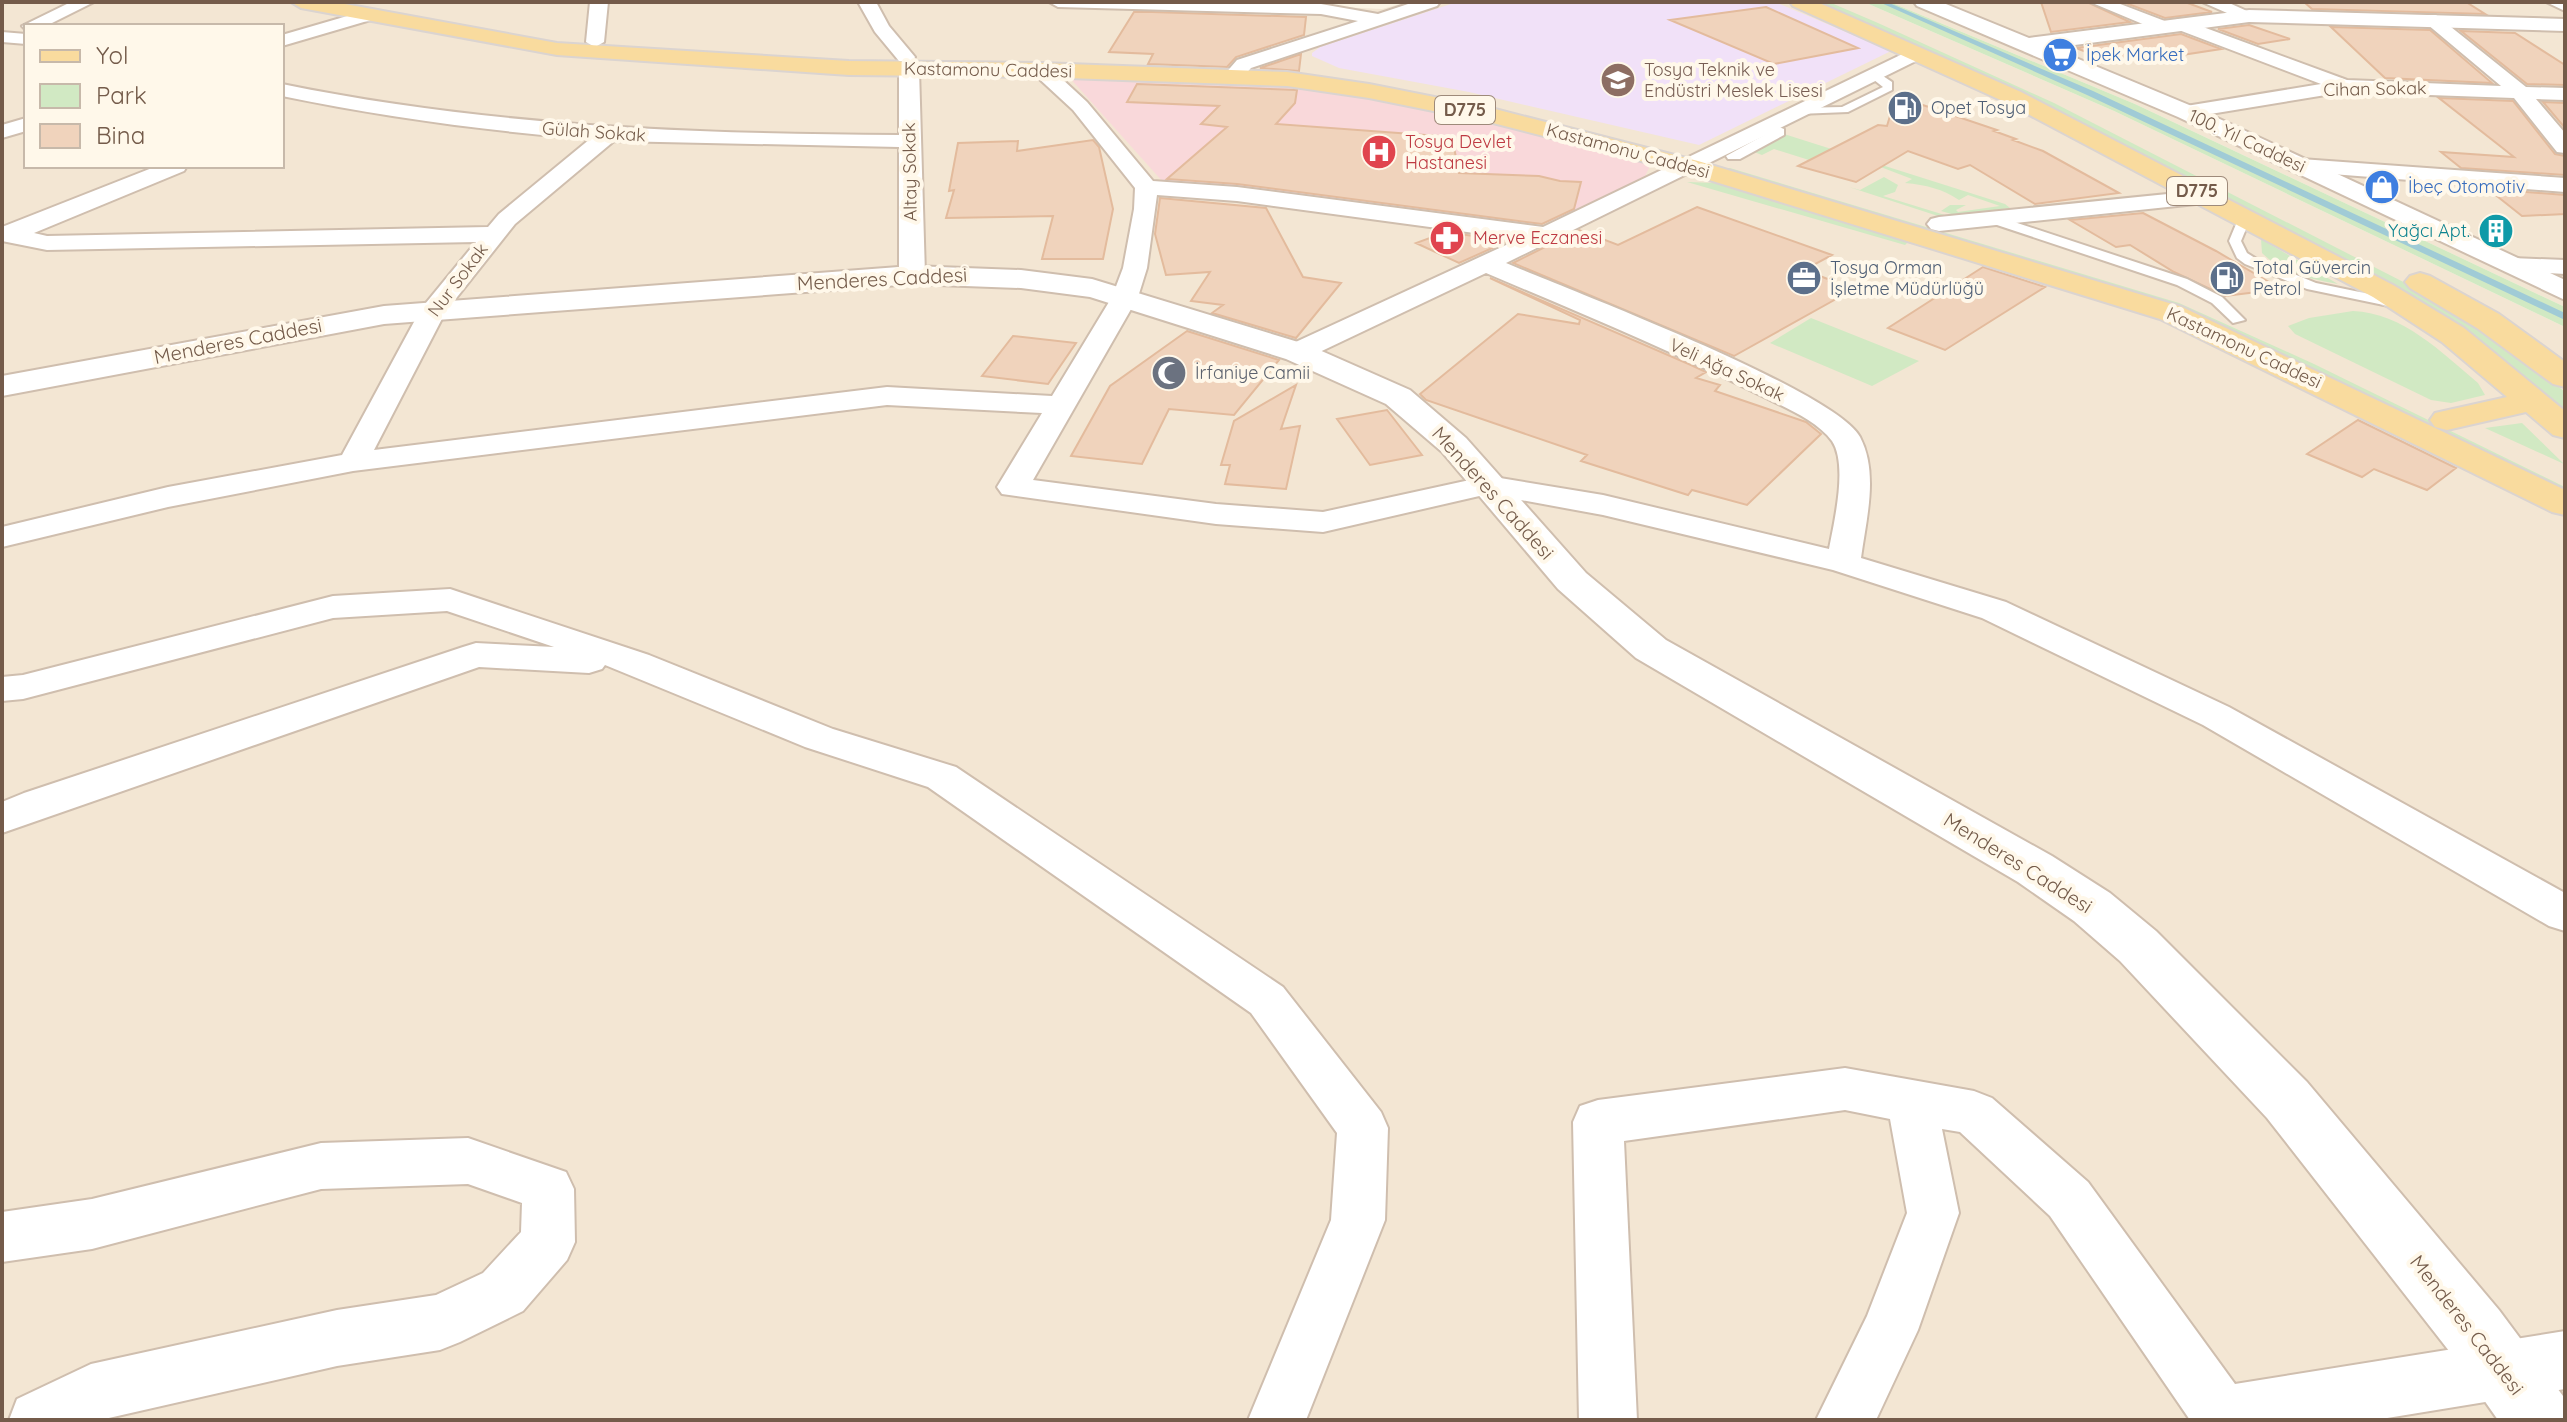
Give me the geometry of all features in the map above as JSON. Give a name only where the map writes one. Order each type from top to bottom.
[{"type":"main road","name":"Kastamonu Caddesi","points":[[301,2],[376,6],[595,42],[1041,70],[1239,70]]},
{"type":"main road","name":"D775","points":[[1800,2],[2013,97],[2245,217],[2408,306],[2453,335],[2565,428]]},
{"type":"main road","name":"D775","points":[[1841,2],[1953,49],[2173,153],[2460,304],[2565,377]]},
{"type":"main road","name":"Kastamonu Caddesi","points":[[376,6],[573,51],[849,68],[908,63],[1239,70],[1385,94],[1507,119],[1699,161],[2121,270],[2238,320],[2552,470]]},
{"type":"main road","name":"Kastamonu Caddesi","points":[[1699,161],[2171,313],[2565,504]]},
{"type":"main road","points":[[2447,420],[2532,401]]},
{"type":"street","points":[[36,24],[85,2]]},
{"type":"street","points":[[595,42],[599,2]]},
{"type":"street","points":[[867,2],[881,28],[908,63]]},
{"type":"street","points":[[1058,2],[1332,10],[1379,19]]},
{"type":"street","points":[[1239,70],[1431,2]]},
{"type":"street","name":"100. Yıl Caddesi","points":[[1924,2],[2186,112],[2565,291]]},
{"type":"street","points":[[2099,2],[2344,86]]},
{"type":"street","points":[[2211,2],[2249,16]]},
{"type":"street","points":[[2407,2],[2453,20]]},
{"type":"street","points":[[2555,2],[2565,6]]},
{"type":"street","points":[[284,40],[376,6]]},
{"type":"street","points":[[2026,45],[2249,16],[2565,25]]},
{"type":"street","points":[[2430,19],[2519,91],[2565,147]]},
{"type":"street","points":[[4,38],[24,29]]},
{"type":"street","points":[[4,38],[24,39]]},
{"type":"street","points":[[1297,352],[1699,161],[1917,53]]},
{"type":"street","name":"Altay Sokak","points":[[908,63],[912,275]]},
{"type":"street","points":[[1041,70],[1080,106],[1146,187],[1146,209],[1135,268],[1125,297],[1013,487],[1216,514],[1323,522],[1488,485],[1603,505],[1844,563],[1994,610],[2216,716],[2565,914]]},
{"type":"street","name":"Cihan Sokak","points":[[2186,112],[2344,86],[2565,94]]},
{"type":"street","name":"Gülah Sokak","points":[[284,90],[331,102],[419,116],[609,134],[909,141]]},
{"type":"street","points":[[294,117],[331,102]]},
{"type":"street","points":[[2,132],[24,125]]},
{"type":"street","points":[[1734,156],[1779,132]]},
{"type":"street","name":"Nur Sokak","points":[[353,462],[434,309],[493,234],[609,134]]},
{"type":"street","points":[[2301,166],[2565,185]]},
{"type":"street","points":[[10,240],[172,168]]},
{"type":"street","points":[[1146,187],[1264,198],[1545,235]]},
{"type":"street","points":[[1939,224],[2207,197]]},
{"type":"street","points":[[10,240],[47,243],[493,234]]},
{"type":"street","name":"Veli Ağa Sokak","points":[[1484,263],[1720,366],[1828,419],[1843,433],[1854,455],[1844,563]]},
{"type":"street","points":[[2512,265],[2565,267]]},
{"type":"street","name":"Menderes Caddesi","points":[[2,386],[333,323],[434,309],[912,275],[999,276],[1055,282],[1125,297],[1297,352],[1398,397],[1454,445],[1572,581],[1651,649],[2035,869],[2092,907],[2138,946],[2287,1100],[2476,1333],[2539,1420]]},
{"type":"street","points":[[2,537],[168,497],[353,462],[887,396],[1061,405]]},
{"type":"street","points":[[2,689],[23,687],[333,607],[450,600],[636,663],[819,738],[942,777],[1267,1000],[1363,1128],[1358,1220],[1277,1420]]},
{"type":"street","points":[[2,818],[38,803],[476,655],[636,663]]},
{"type":"street","points":[[1608,1420],[1598,1122],[1845,1089],[1974,1113],[2069,1199],[2222,1416],[2565,1360]]},
{"type":"street","points":[[1845,1420],[1890,1330],[1933,1213],[1912,1101]]},
{"type":"street","points":[[2,1237],[92,1224],[321,1166],[468,1161],[548,1189],[548,1242],[503,1292],[440,1322],[337,1338],[91,1393],[38,1420]]},
{"type":"lane","points":[[2245,217],[2235,241],[2242,255],[2265,269],[2312,286],[2408,306]]},
{"type":"lane","points":[[1992,219],[2121,270]]},
{"type":"shaded area","points":[[2,2],[1235,2],[1382,9],[1407,2],[1864,2],[2114,111],[2565,327],[2565,1420],[2,1420]]},
{"type":"shaded area","name":"Tosya Teknik ve Endüstri Meslek Lisesi","points":[[1457,2],[1775,2],[1891,51],[1699,145],[1469,92],[1339,68],[1312,56],[1320,47]]},
{"type":"shaded area","points":[[1890,2],[2565,2],[2565,307],[2135,104]]},
{"type":"shaded area","name":"Tosya Devlet Hastanesi","points":[[1069,77],[1238,80],[1320,89],[1472,115],[1653,160],[1645,176],[1566,217],[1541,224],[1500,222],[1163,182]]},
{"type":"green space","points":[[1819,2],[1829,2],[1878,23],[2054,103],[2419,290],[2535,367],[2565,392],[2565,413],[2487,345],[2359,266],[1999,81]]},
{"type":"green space","points":[[1864,2],[1890,2],[2135,104],[2565,307],[2565,327],[2114,111]]},
{"type":"green space","points":[[1784,134],[2010,208],[1955,215],[1941,211],[1950,205],[1966,205],[1956,210],[1958,212],[2000,206],[1968,195],[1959,200],[1934,188],[1905,183],[1912,179],[1878,166],[1809,160],[1774,149],[1762,155],[1749,150]]},
{"type":"green space","points":[[1730,168],[2179,303],[2314,364],[2565,487],[2565,495],[2259,344],[2181,309],[1723,169]]},
{"type":"green space","points":[[1884,177],[1898,185],[1895,192],[1883,196],[1948,216],[1941,217],[1849,187],[1860,190]]},
{"type":"green space","points":[[1687,182],[1716,183],[1908,242],[1905,245]]},
{"type":"green space","points":[[2261,239],[2338,284],[2279,266],[2262,253]]},
{"type":"green space","points":[[2353,311],[2371,313],[2405,326],[2478,383],[2485,395],[2451,403],[2431,400],[2295,334],[2288,326],[2309,318]]},
{"type":"green space","points":[[1811,318],[1919,361],[1872,386],[1770,343]]},
{"type":"green space","points":[[2522,423],[2564,464],[2485,428]]},
{"type":"building","points":[[2041,2],[2087,2],[2130,22],[2051,32]]},
{"type":"building","points":[[2123,2],[2185,2],[2212,12],[2165,18]]},
{"type":"building","points":[[2304,2],[2466,2],[2485,14],[2312,9]]},
{"type":"building","points":[[1766,7],[1858,48],[1774,64],[1670,20]]},
{"type":"building","points":[[1134,12],[1306,17],[1304,35],[1236,57],[1227,67],[1148,64],[1153,54],[1109,52]]},
{"type":"building","points":[[2249,25],[2290,39],[2258,44],[2218,29]]},
{"type":"building","points":[[2331,27],[2430,30],[2492,83],[2385,78]]},
{"type":"building","points":[[2461,31],[2515,33],[2565,65],[2565,85],[2527,84]]},
{"type":"building","points":[[2181,34],[2221,49],[2156,59],[2107,60],[2076,48]]},
{"type":"building","points":[[1301,54],[1299,71],[1260,68]]},
{"type":"building","points":[[1137,84],[1297,90],[1295,103],[1276,124],[1452,137],[1459,173],[1539,176],[1581,182],[1574,209],[1542,224],[1237,184],[1167,179],[1227,127],[1201,124],[1219,106],[1127,102]]},
{"type":"building","points":[[1896,96],[1997,130],[1994,131],[2043,151],[2119,193],[2035,204],[1970,165],[1958,169],[1908,151],[1856,182],[1798,166],[1878,125],[1887,126]]},
{"type":"building","points":[[2439,98],[2513,101],[2555,154],[2565,156],[2565,175],[2461,168],[2441,152],[2514,157]]},
{"type":"building","points":[[2543,102],[2565,103],[2565,128]]},
{"type":"building","points":[[1093,140],[1099,147],[1113,209],[1103,259],[1042,259],[1053,216],[946,218],[954,190],[949,191],[958,143],[1018,141],[1017,151]]},
{"type":"building","points":[[2488,189],[2565,195],[2565,214],[2522,216]]},
{"type":"building","points":[[1160,198],[1266,208],[1303,277],[1341,283],[1296,338],[1212,313],[1223,305],[1191,301],[1210,272],[1166,275],[1155,234]]},
{"type":"building","points":[[1697,207],[1832,255],[1804,270],[1854,289],[1734,356],[1513,263],[1579,230],[1618,245]]},
{"type":"building","points":[[2143,213],[2281,289],[2225,296],[2174,272],[2130,245],[2116,247],[2070,220]]},
{"type":"building","points":[[1446,232],[1508,241],[1459,263],[1416,243]]},
{"type":"building","points":[[1983,267],[2045,287],[1945,350],[1888,328]]},
{"type":"building","points":[[1490,278],[1706,372],[1696,378],[1720,385],[1715,391],[1806,422],[1821,434],[1747,505],[1692,490],[1688,495],[1581,461],[1587,455],[1426,400],[1420,394],[1518,314],[1579,324],[1580,320]]},
{"type":"building","points":[[1187,331],[1279,360],[1234,415],[1169,409],[1142,464],[1071,456],[1110,386]]},
{"type":"building","points":[[1013,336],[1076,343],[1048,384],[982,376]]},
{"type":"building","points":[[1296,385],[1281,429],[1300,426],[1286,489],[1225,484],[1230,465],[1221,465],[1234,421]]},
{"type":"building","points":[[1387,410],[1422,455],[1370,465],[1337,419]]},
{"type":"building","points":[[2358,420],[2456,468],[2427,490],[2374,469],[2362,477],[2307,454]]},
{"type":"waterway","points":[[1882,2],[2090,93],[2565,317]]},
{"type":"place","name":"İpek Market","points":[[2060,55]]},
{"type":"place","name":"Tosya Teknik ve Endüstri Meslek Lisesi","points":[[1618,80]]},
{"type":"place","name":"Opet Tosya","points":[[1905,108]]},
{"type":"place","name":"Tosya Devlet Hastanesi","points":[[1379,152]]},
{"type":"place","name":"İbeç Otomotiv","points":[[2382,187]]},
{"type":"place","name":"Yağcı Apt.","points":[[2496,231]]},
{"type":"place","name":"Merve Eczanesi","points":[[1447,238]]},
{"type":"place","name":"Tosya Orman İşletme Müdürlüğü","points":[[1804,278]]},
{"type":"place","name":"Total Güvercin Petrol","points":[[2227,278]]},
{"type":"place","name":"İrfaniye Camii","points":[[1169,373]]}]
